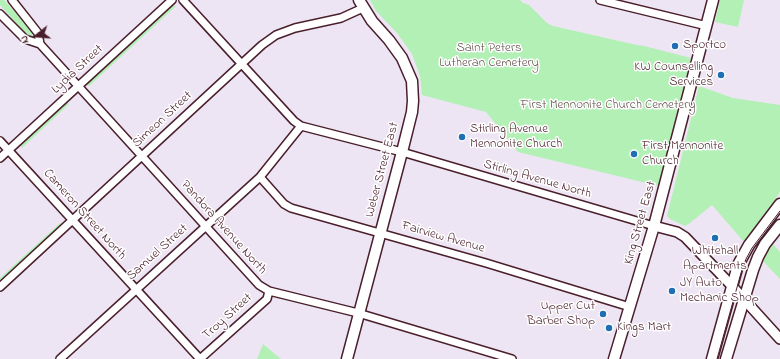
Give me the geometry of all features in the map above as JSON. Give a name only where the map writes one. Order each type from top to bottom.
[{"type":"main road","name":"King Street East","points":[[614,359],[654,226],[713,0]]},
{"type":"main road","name":"Weber Street East","points":[[347,359],[402,152],[412,112],[413,101],[412,81],[402,58],[389,40],[372,21],[361,4]]},
{"type":"main road","points":[[712,359],[738,265],[749,245],[780,204]]},
{"type":"main road","points":[[726,359],[758,257],[765,244],[780,225]]},
{"type":"street","points":[[0,14],[25,39],[40,44],[38,33],[12,0]]},
{"type":"street","name":"Lydia Street","points":[[0,158],[172,0]]},
{"type":"street","name":"Stirling Avenue North","points":[[183,0],[294,121],[301,126],[402,152],[654,226]]},
{"type":"street","points":[[600,0],[707,26]]},
{"type":"street","name":"Simeon Street","points":[[0,287],[262,45],[276,35],[295,28],[340,18],[361,4]]},
{"type":"street","name":"Pandora Avenue North","points":[[40,44],[258,285],[269,291],[358,313],[512,359]]},
{"type":"street","name":"Samuel Street","points":[[60,359],[260,177],[301,126]]},
{"type":"street","name":"Cameron Street North","points":[[0,141],[200,359]]},
{"type":"street","name":"Fairview Avenue","points":[[260,177],[284,204],[290,208],[630,306]]},
{"type":"street","points":[[654,226],[677,232],[685,237],[744,298],[780,339]]},
{"type":"street","name":"Troy Street","points":[[200,359],[266,299],[269,291]]},
{"type":"street","points":[[484,359],[486,352]]},
{"type":"green space","points":[[0,0],[4,0],[28,26],[34,38],[24,32],[0,5]]},
{"type":"green space","points":[[370,0],[520,0],[529,5],[547,23],[553,26],[691,58],[659,186],[518,152],[486,112],[422,95],[420,76],[412,54],[397,33],[376,11]]},
{"type":"green space","points":[[720,0],[744,0],[738,27],[715,22]]},
{"type":"green space","points":[[172,6],[176,6],[89,86],[87,84]]},
{"type":"green space","points":[[699,86],[733,98],[780,105],[780,192],[766,214],[744,242],[712,205],[685,226],[667,216]]},
{"type":"green space","points":[[67,102],[69,104],[22,148],[20,145]]},
{"type":"green space","points":[[60,223],[63,225],[0,281],[0,278]]},
{"type":"green space","points":[[772,243],[780,252],[780,279],[762,260]]},
{"type":"green space","points":[[263,344],[281,359],[257,359]]},
{"type":"tram line","points":[[717,359],[746,259],[752,248],[780,211]]},
{"type":"place","name":"Sportco","points":[[675,46]]},
{"type":"place","name":"KW Counselling Services","points":[[721,75]]},
{"type":"place","name":"Stirling Avenue Mennonite Church","points":[[462,137]]},
{"type":"place","name":"First Mennonite Church","points":[[634,154]]},
{"type":"place","name":"Whitehall Apartments","points":[[715,238]]},
{"type":"place","name":"JY Auto Mechanic Shop","points":[[672,291]]},
{"type":"place","name":"Upper Cut Barber Shop","points":[[603,314]]},
{"type":"place","name":"Kings Mart","points":[[609,328]]},
{"type":"park label","name":"Saint Peters Lutheran Cemetery","points":[[489,56]]},
{"type":"park label","name":"First Mennonite Church Cemetery","points":[[608,106]]}]
